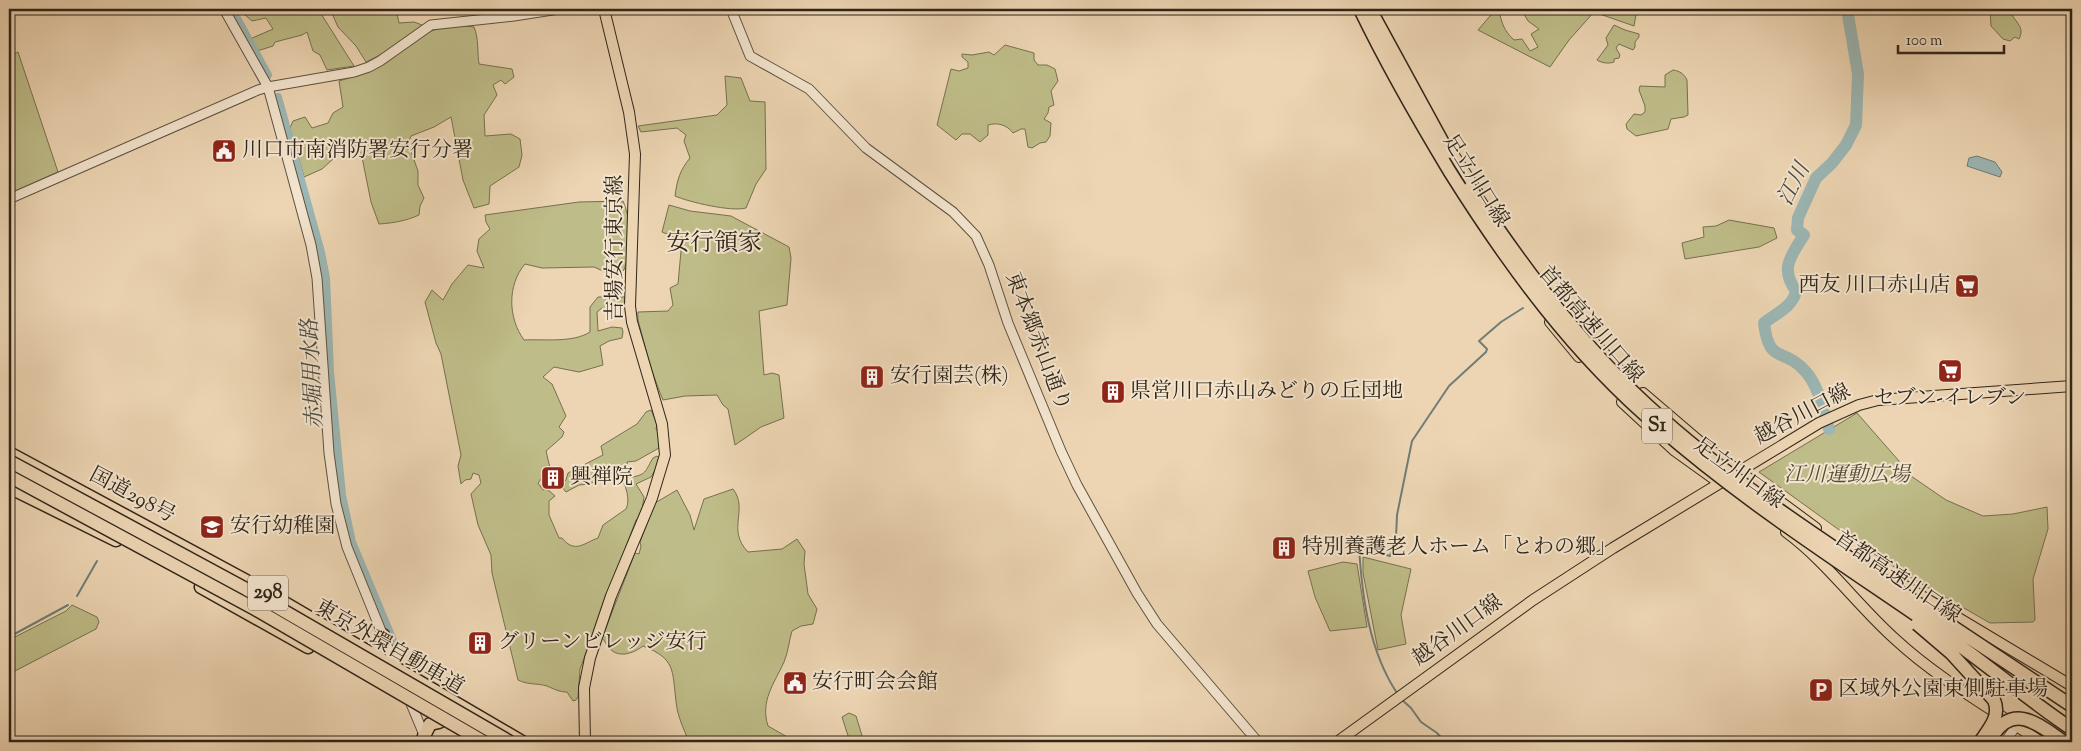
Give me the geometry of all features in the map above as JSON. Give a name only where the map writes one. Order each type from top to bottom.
[{"type":"highway","name":"首都高速川口線","points":[[1358,9],[1402,91],[1453,177],[1512,266],[1546,312],[1610,382],[1656,426],[1731,486],[1839,563],[1956,642],[2034,704],[2072,729]]},
{"type":"highway","name":"首都高速川口線","points":[[1370,9],[1449,154],[1488,215],[1561,314],[1623,382],[1683,436],[1804,528],[2072,706]]},
{"type":"highway","points":[[9,448],[141,523]]},
{"type":"highway","name":"国道298号","points":[[9,453],[252,584],[522,742]]},
{"type":"highway","name":"東京外環自動車道","points":[[9,461],[246,588],[510,742]]},
{"type":"highway","name":"東京外環自動車道","points":[[9,476],[255,609],[484,742]]},
{"type":"highway","name":"298","points":[[9,483],[125,544],[473,742]]},
{"type":"highway","points":[[9,487],[125,544]]},
{"type":"highway","points":[[1839,563],[1934,638],[1951,653],[1990,695],[1996,705],[1996,717],[1980,742]]},
{"type":"highway","points":[[373,654],[380,649],[383,635]]},
{"type":"highway","points":[[1988,650],[2072,699]]},
{"type":"highway","points":[[1988,742],[2004,722],[2017,718],[2035,723],[2064,742]]},
{"type":"highway","points":[[426,739],[430,724],[439,722]]},
{"type":"main road","name":"吉場安行東京線","points":[[585,742],[584,698],[590,658],[611,596],[652,498],[666,450],[662,424],[632,322],[630,306],[635,154],[629,112],[604,9]]},
{"type":"main road","name":"足立川口線","points":[[1358,9],[1412,115],[1467,208],[1504,263],[1563,340],[1674,451],[1790,535],[1834,575],[1868,614],[1910,652],[2041,742]]},
{"type":"main road","name":"足立川口線","points":[[1374,9],[1429,113],[1456,160],[1494,218],[1557,302],[1628,379],[1670,418],[1738,472],[1812,525],[1890,578],[2072,686]]},
{"type":"main road","name":"越谷川口線","points":[[1337,742],[1556,584],[1718,482],[1828,418],[1869,402],[2072,386]]},
{"type":"street","points":[[224,9],[268,87],[311,245],[317,278],[329,453],[336,504],[347,547],[426,739]]},
{"type":"street","points":[[9,199],[268,87],[354,72],[369,66],[380,61],[427,28],[436,24],[514,16],[559,9]]},
{"type":"street","name":"東本郷赤山通り","points":[[731,9],[750,56],[809,89],[866,148],[953,212],[976,236],[1008,323],[1061,451],[1077,485],[1137,593],[1158,624],[1258,742]]},
{"type":"street","points":[[2005,742],[2016,726]]},
{"type":"green space","points":[[318,9],[354,66],[327,70],[320,55],[313,51],[307,32],[275,42],[273,46],[257,51],[250,39],[273,29],[266,18],[252,21],[244,14],[244,10]]},
{"type":"green space","points":[[330,9],[396,9],[399,23],[414,22],[422,25],[416,32],[384,53],[366,62],[356,46],[338,27]]},
{"type":"green space","points":[[1496,9],[1499,9],[1505,30],[1514,40],[1522,39],[1530,51],[1538,47],[1531,34],[1539,29],[1528,21],[1521,9],[1637,9],[1634,26],[1594,12],[1569,40],[1550,67],[1478,30]]},
{"type":"green space","points":[[1990,9],[2009,9],[2020,27],[2021,34],[2019,39],[2015,37],[2010,41],[2003,39],[1991,26]]},
{"type":"green space","points":[[1614,25],[1639,34],[1639,37],[1635,42],[1633,50],[1619,44],[1616,48],[1620,55],[1619,58],[1614,59],[1612,63],[1601,62],[1597,60],[1608,45],[1606,38]]},
{"type":"green space","points":[[465,26],[474,27],[476,32],[479,64],[512,69],[514,77],[505,84],[501,80],[493,85],[497,95],[484,115],[485,136],[511,134],[520,139],[522,155],[519,167],[490,186],[489,204],[474,208],[463,180],[451,117],[434,127],[411,136],[408,143],[418,171],[418,185],[424,198],[420,206],[419,215],[379,224],[371,202],[361,152],[343,150],[322,169],[304,177],[290,128],[293,121],[305,117],[312,128],[328,123],[333,113],[343,107],[339,81],[382,65],[415,40],[431,31]]},
{"type":"green space","points":[[1005,45],[1034,53],[1034,60],[1038,65],[1047,65],[1055,69],[1058,81],[1051,91],[1054,105],[1049,107],[1044,119],[1051,123],[1050,136],[1046,142],[1032,148],[1028,147],[1025,129],[1013,133],[1005,126],[995,124],[988,125],[988,135],[980,142],[970,134],[962,134],[956,140],[937,125],[951,69],[959,71],[968,68],[968,62],[962,57],[962,54],[972,55],[989,52],[994,55]]},
{"type":"green space","points":[[18,52],[58,172],[9,194],[9,56]]},
{"type":"green space","points":[[1673,70],[1682,73],[1687,80],[1688,115],[1671,119],[1668,129],[1636,136],[1627,129],[1626,124],[1634,114],[1641,115],[1645,112],[1645,106],[1639,90],[1640,86],[1665,87],[1665,75]]},
{"type":"green space","points":[[725,76],[741,78],[750,101],[765,102],[766,169],[756,184],[746,208],[739,209],[721,208],[675,196],[680,176],[690,158],[684,141],[686,135],[677,128],[641,132],[638,126],[717,115],[727,105]]},
{"type":"green space","points":[[623,201],[630,235],[624,270],[612,275],[594,267],[542,268],[525,264],[519,272],[513,291],[512,302],[515,322],[524,340],[558,340],[583,335],[590,332],[590,307],[598,297],[625,297],[625,303],[612,308],[602,308],[597,312],[598,331],[612,327],[622,328],[623,332],[622,338],[609,341],[600,346],[603,365],[579,372],[554,367],[543,377],[552,384],[566,416],[559,427],[564,432],[562,437],[546,451],[550,468],[538,483],[543,490],[547,489],[555,496],[549,501],[549,515],[559,538],[562,538],[571,545],[580,546],[598,538],[603,525],[626,509],[628,500],[622,480],[616,472],[607,474],[590,484],[579,485],[566,492],[560,485],[566,480],[568,473],[603,455],[601,446],[637,424],[646,412],[651,410],[657,424],[656,429],[661,435],[659,448],[636,461],[627,462],[632,477],[641,475],[653,458],[657,456],[661,460],[651,477],[636,484],[644,497],[641,517],[636,520],[580,669],[578,697],[573,701],[567,692],[518,680],[492,573],[491,555],[478,525],[471,494],[481,483],[479,475],[473,473],[471,479],[465,480],[461,484],[458,466],[461,455],[441,354],[436,343],[425,302],[432,290],[443,300],[452,284],[468,265],[484,268],[477,251],[479,239],[490,229],[485,215],[579,202]]},
{"type":"green space","points":[[669,205],[690,211],[731,216],[789,247],[791,258],[787,305],[759,311],[764,375],[772,373],[779,375],[784,418],[761,427],[735,445],[728,409],[717,395],[685,396],[663,400],[638,321],[638,312],[668,311],[673,305],[670,288],[678,284],[682,240],[662,232]]},
{"type":"green space","points":[[1729,220],[1774,228],[1777,238],[1759,247],[1685,259],[1682,243],[1704,237],[1703,227],[1716,226]]},
{"type":"green space","name":"江川運動広場","points":[[1857,413],[1899,461],[1898,467],[1946,500],[1983,516],[2013,514],[2047,507],[2048,529],[2033,579],[2035,620],[2033,622],[1990,623],[1915,580],[1860,545],[1759,472]]},
{"type":"green space","points":[[733,489],[739,504],[739,535],[742,544],[748,552],[782,549],[797,539],[805,551],[804,564],[808,594],[817,609],[813,624],[801,626],[792,631],[785,658],[769,693],[766,709],[768,726],[796,742],[689,742],[678,712],[673,673],[667,661],[654,651],[643,646],[631,653],[617,653],[609,648],[602,638],[635,553],[639,554],[640,542],[655,503],[677,490],[690,515],[694,530],[704,499]]},
{"type":"green space","points":[[1363,557],[1411,569],[1401,615],[1406,644],[1378,650],[1363,573]]},
{"type":"green space","points":[[1343,562],[1357,564],[1367,627],[1330,631],[1315,597],[1308,571]]},
{"type":"green space","points":[[72,605],[97,617],[99,622],[96,629],[13,672],[9,664],[9,640],[66,611]]},
{"type":"green space","points":[[849,713],[856,716],[864,742],[850,742],[842,717]]},
{"type":"water","points":[[1977,156],[1995,162],[2002,172],[2000,177],[1967,166],[1969,158]]},
{"type":"waterway","name":"赤堀用水路","points":[[232,9],[268,75]]},
{"type":"waterway","name":"江川","points":[[1829,429],[1820,399],[1810,378],[1798,364],[1774,351],[1766,336],[1764,323],[1783,310],[1794,297],[1796,291],[1791,283],[1788,269],[1791,257],[1804,235],[1797,230],[1798,218],[1816,178],[1832,163],[1846,145],[1856,125],[1858,74],[1847,9]]},
{"type":"waterway","name":"赤堀用水路","points":[[278,97],[321,252],[326,278],[330,372],[342,495],[352,542],[395,645]]},
{"type":"waterway","points":[[1397,693],[1387,677],[1373,641],[1362,585],[1359,547],[1390,556],[1396,537],[1397,515],[1412,441],[1449,386],[1486,352],[1487,349],[1479,341],[1501,322],[1523,308]]},
{"type":"waterway","points":[[77,596],[97,561]]},
{"type":"waterway","points":[[9,637],[68,605]]},
{"type":"waterway","points":[[1401,699],[1411,708],[1421,722],[1437,733],[1445,742]]},
{"type":"place","name":"川口市南消防署安行分署","points":[[224,151]]},
{"type":"place","name":"西友 川口赤山店","points":[[1967,286]]},
{"type":"place","name":"セブン-イレブン","points":[[1950,371]]},
{"type":"place","name":"安行園芸(株)","points":[[872,377]]},
{"type":"place","name":"県営川口赤山みどりの丘団地","points":[[1113,392]]},
{"type":"place","name":"興禅院","points":[[553,478]]},
{"type":"place","name":"安行幼稚園","points":[[212,527]]},
{"type":"place","name":"特別養護老人ホーム「とわの郷」","points":[[1284,548]]},
{"type":"place","name":"グリーンビレッジ安行","points":[[480,643]]},
{"type":"place","name":"安行町会会館","points":[[795,683]]},
{"type":"place","name":"区域外公園東側駐車場","points":[[1821,690]]},
{"type":"district","name":"安行領家","points":[[714,244]]}]
